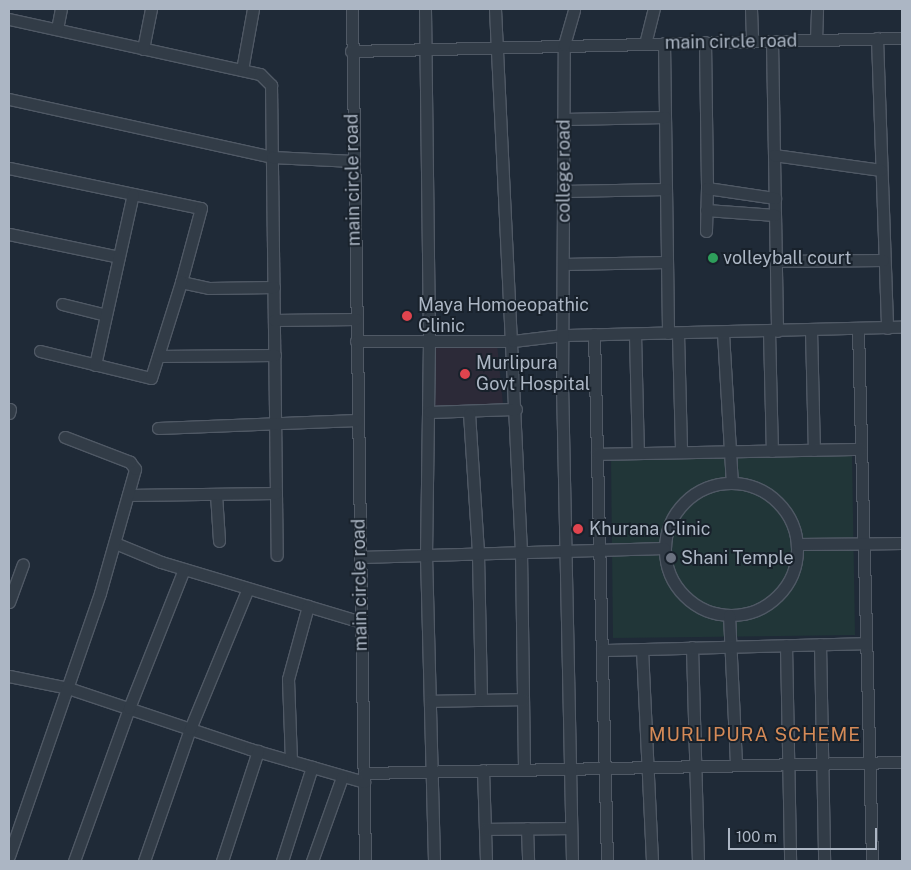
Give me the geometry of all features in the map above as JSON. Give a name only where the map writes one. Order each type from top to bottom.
[{"type":"street","points":[[57,28],[61,9]]},
{"type":"street","points":[[143,49],[151,9]]},
{"type":"street","points":[[242,70],[253,9]]},
{"type":"street","points":[[351,51],[352,9]]},
{"type":"street","points":[[425,9],[429,341],[426,555],[434,861]]},
{"type":"street","points":[[495,9],[495,47],[516,410],[521,552],[524,769]]},
{"type":"street","name":"college road","points":[[572,861],[564,551],[563,264],[564,46],[574,9]]},
{"type":"street","points":[[645,44],[654,9]]},
{"type":"street","points":[[751,9],[752,41]]},
{"type":"street","points":[[816,40],[817,9]]},
{"type":"street","points":[[9,18],[260,74],[271,85],[277,555]]},
{"type":"street","points":[[877,38],[883,260],[887,328]]},
{"type":"street","name":"main circle road","points":[[365,861],[351,51],[902,38]]},
{"type":"street","points":[[772,41],[776,261],[773,331],[772,451]]},
{"type":"street","points":[[705,42],[706,231]]},
{"type":"street","points":[[664,43],[667,262],[681,452]]},
{"type":"street","points":[[9,99],[272,157],[353,162]]},
{"type":"street","points":[[564,119],[665,117]]},
{"type":"street","points":[[774,155],[882,170]]},
{"type":"street","points":[[9,168],[200,208],[181,282],[150,378],[40,351]]},
{"type":"street","points":[[707,188],[775,198]]},
{"type":"street","points":[[564,192],[666,189]]},
{"type":"street","points":[[95,365],[133,194]]},
{"type":"street","points":[[706,210],[775,214]]},
{"type":"street","points":[[9,234],[119,257]]},
{"type":"street","points":[[776,261],[883,260]]},
{"type":"street","points":[[563,264],[667,262]]},
{"type":"street","points":[[181,282],[209,288],[274,287]]},
{"type":"street","points":[[62,304],[106,315]]},
{"type":"street","points":[[274,320],[356,319]]},
{"type":"street","points":[[356,341],[513,340],[563,335],[723,333],[902,327]]},
{"type":"street","points":[[858,329],[872,861]]},
{"type":"street","points":[[811,330],[814,450]]},
{"type":"street","points":[[723,333],[732,483]]},
{"type":"street","points":[[594,334],[607,861]]},
{"type":"street","points":[[635,334],[638,453]]},
{"type":"street","points":[[158,356],[275,355]]},
{"type":"street","points":[[429,412],[469,413],[516,410]]},
{"type":"street","points":[[469,413],[478,554],[481,700]]},
{"type":"street","points":[[158,428],[357,420]]},
{"type":"street","points":[[9,856],[68,688],[115,543],[135,469],[130,462],[65,437]]},
{"type":"street","points":[[597,454],[861,449]]},
{"type":"street","points":[[732,483],[748,485],[775,500],[793,525],[797,544],[792,571],[779,594],[756,609],[729,615],[712,612],[683,595],[669,573],[664,548],[671,519],[684,502],[703,489],[732,483]]},
{"type":"street","points":[[128,495],[276,493]]},
{"type":"street","points":[[216,494],[219,541]]},
{"type":"street","points":[[115,543],[184,569],[361,622]]},
{"type":"street","points":[[797,544],[902,543]]},
{"type":"street","points":[[360,557],[664,548]]},
{"type":"street","points":[[9,602],[23,564]]},
{"type":"street","points":[[74,861],[129,708],[184,569]]},
{"type":"street","points":[[144,861],[190,729],[248,588]]},
{"type":"street","points":[[290,761],[288,679],[308,606]]},
{"type":"street","points":[[729,615],[736,765]]},
{"type":"street","points":[[602,650],[866,643]]},
{"type":"street","points":[[820,644],[824,861]]},
{"type":"street","points":[[786,645],[790,861]]},
{"type":"street","points":[[692,647],[698,861]]},
{"type":"street","points":[[642,649],[652,861]]},
{"type":"street","points":[[9,676],[68,688],[258,751],[342,776],[364,777],[432,771],[902,762]]},
{"type":"street","points":[[430,701],[523,699]]},
{"type":"street","points":[[222,861],[258,751]]},
{"type":"street","points":[[282,861],[312,768]]},
{"type":"street","points":[[483,770],[486,861]]},
{"type":"street","points":[[312,861],[342,776]]},
{"type":"street","points":[[528,828],[528,861]]},
{"type":"street","points":[[485,829],[571,828]]},
{"type":"shaded area","name":"Murlipura Govt Hospital","points":[[429,342],[497,343],[503,404],[430,410]]},
{"type":"green space","points":[[852,455],[855,635],[613,638],[611,458]]},
{"type":"place","name":"volleyball court","points":[[713,258]]},
{"type":"place","name":"Maya Homoeopathic Clinic","points":[[407,316]]},
{"type":"place","name":"Murlipura Govt Hospital","points":[[465,374]]},
{"type":"place","name":"Khurana Clinic","points":[[578,529]]},
{"type":"place","name":"Shani Temple","points":[[671,558]]},
{"type":"district","name":"MURLIPURA SCHEME","points":[[755,735]]}]
